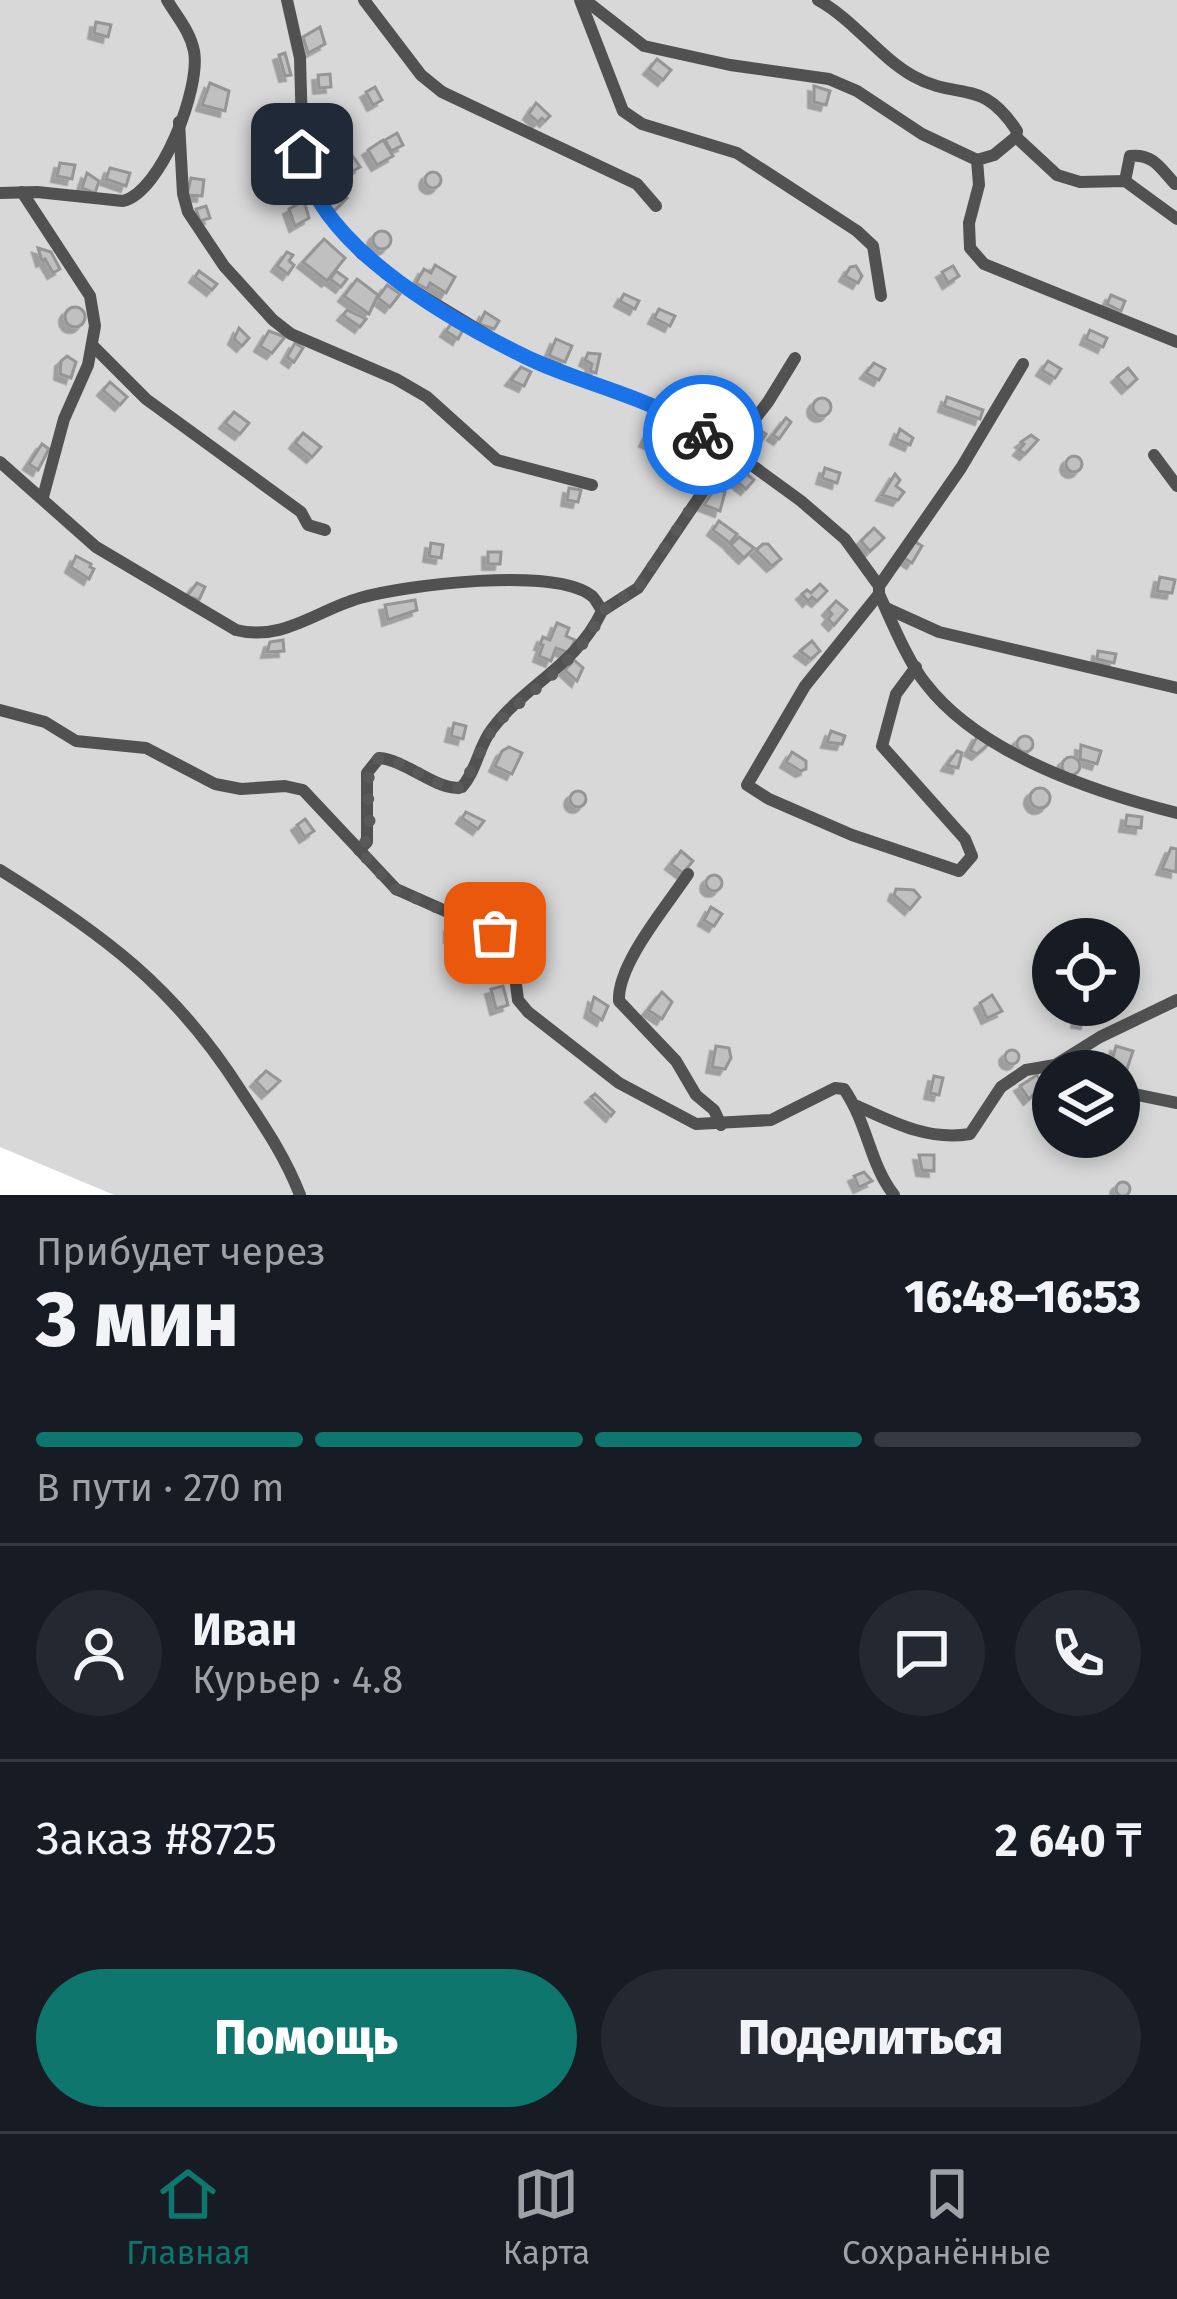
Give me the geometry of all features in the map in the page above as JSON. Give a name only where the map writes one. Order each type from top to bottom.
[{"type":"street","points":[[0,193],[132,199],[154,179],[190,93],[194,51],[186,26],[167,0]]},
{"type":"street","points":[[287,0],[300,58],[303,165],[329,216],[362,254],[515,352],[657,408],[730,450],[845,539],[879,590],[924,682],[965,720],[1038,767],[1119,799],[1177,813]]},
{"type":"street","points":[[364,0],[422,75],[442,92],[637,184],[656,206]]},
{"type":"street","points":[[582,0],[644,46],[829,79],[977,160],[994,155],[1016,137],[1004,111],[989,98],[916,78],[845,15],[818,0]]},
{"type":"street","points":[[582,0],[622,111],[664,132],[736,153],[857,231],[873,246],[881,296]]},
{"type":"street","points":[[179,122],[188,212],[224,266],[273,320],[291,334],[427,397],[497,460],[592,485]]},
{"type":"street","points":[[1016,137],[1057,175],[1080,182],[1125,181],[1177,218]]},
{"type":"street","points":[[1125,181],[1130,156],[1140,155],[1151,158],[1175,184]]},
{"type":"street","points":[[977,160],[979,185],[969,224],[970,248],[983,263],[1177,342]]},
{"type":"street","points":[[22,193],[90,296],[93,346],[64,418],[43,497]]},
{"type":"street","points":[[93,346],[146,399],[301,512],[308,525],[326,530]]},
{"type":"street","points":[[359,850],[368,842],[371,765],[379,758],[390,759],[444,787],[462,788],[494,725],[560,668],[590,636],[602,611],[638,588],[795,358]]},
{"type":"street","points":[[916,668],[896,694],[882,746],[964,839],[971,856],[959,871],[851,835],[747,785],[805,686],[879,590],[1023,364]]},
{"type":"street","points":[[1154,455],[1177,486]]},
{"type":"street","points":[[0,462],[96,547],[248,633],[270,634],[362,598],[486,581],[550,581],[593,596],[602,611]]},
{"type":"street","points":[[885,608],[939,632],[1177,688]]},
{"type":"street","points":[[0,710],[45,722],[76,741],[146,748],[215,784],[303,790],[395,889],[495,933],[508,946],[518,1000],[619,1083],[696,1124],[721,1125],[771,1120],[835,1088],[844,1089],[857,1106],[878,1168],[894,1195]]},
{"type":"street","points":[[0,870],[58,904],[111,944],[185,1012],[269,1129],[300,1195]]},
{"type":"street","points":[[688,874],[628,966],[619,983],[620,1001],[676,1061],[695,1095],[714,1110],[721,1125]]},
{"type":"street","points":[[1082,1050],[1177,1000]]},
{"type":"street","points":[[857,1106],[918,1131],[946,1137],[970,1134],[1001,1087],[1032,1070]]},
{"type":"street","points":[[1140,1095],[1177,1103]]},
{"type":"shaded area","points":[[0,0],[1177,0],[1177,1195],[114,1195],[0,1147]]},
{"type":"building","points":[[96,22],[111,25],[108,37],[94,33]]},
{"type":"building","points":[[320,27],[325,44],[308,53],[303,37]]},
{"type":"building","points":[[285,53],[291,75],[285,76],[279,55]]},
{"type":"building","points":[[657,59],[671,70],[663,80],[649,69]]},
{"type":"building","points":[[330,74],[331,87],[319,88],[318,75]]},
{"type":"building","points":[[210,83],[229,91],[225,111],[202,105]]},
{"type":"building","points":[[814,86],[830,91],[826,105],[814,102]]},
{"type":"building","points":[[375,87],[382,100],[373,105],[366,92]]},
{"type":"building","points":[[536,103],[550,116],[545,121],[538,122],[529,114]]},
{"type":"building","points":[[293,111],[296,133],[288,135],[287,112]]},
{"type":"building","points":[[283,117],[284,137],[276,137],[274,119]]},
{"type":"building","points":[[333,122],[339,137],[325,143],[322,128]]},
{"type":"building","points":[[397,133],[403,145],[391,151],[385,140]]},
{"type":"building","points":[[383,140],[393,156],[377,165],[368,150]]},
{"type":"building","points":[[278,145],[284,157],[276,161],[269,152]]},
{"type":"building","points":[[346,146],[360,167],[341,178],[329,158]]},
{"type":"building","points":[[60,163],[75,165],[72,179],[57,176]]},
{"type":"building","points":[[110,168],[130,173],[126,186],[106,179]]},
{"type":"building","points":[[324,170],[337,191],[329,196],[316,175]]},
{"type":"building","points":[[433,172],[441,180],[433,188],[425,180]]},
{"type":"building","points":[[87,173],[99,181],[95,193],[82,188]]},
{"type":"building","points":[[191,178],[204,180],[202,196],[187,195]]},
{"type":"building","points":[[340,191],[347,198],[334,211],[327,204]]},
{"type":"building","points":[[305,204],[309,218],[295,226],[289,209]]},
{"type":"building","points":[[206,206],[210,218],[200,221],[196,209]]},
{"type":"building","points":[[382,231],[391,240],[382,249],[373,240]]},
{"type":"building","points":[[324,239],[345,258],[327,281],[303,262]]},
{"type":"building","points":[[38,248],[51,252],[60,269],[53,273]]},
{"type":"building","points":[[287,252],[293,255],[289,261],[294,265],[288,274],[277,266]]},
{"type":"building","points":[[435,265],[455,277],[446,293],[430,283],[427,289],[416,283],[424,269],[431,273]]},
{"type":"building","points":[[856,266],[862,276],[858,283],[845,276]]},
{"type":"building","points":[[953,266],[959,276],[948,283],[942,272]]},
{"type":"building","points":[[199,271],[217,284],[212,290],[195,277]]},
{"type":"building","points":[[336,271],[347,279],[341,287],[330,279]]},
{"type":"building","points":[[357,279],[378,295],[369,314],[344,296]]},
{"type":"building","points":[[387,285],[400,294],[390,307],[378,298]]},
{"type":"building","points":[[624,294],[639,301],[635,309],[620,301]]},
{"type":"building","points":[[1111,295],[1125,301],[1121,311],[1107,304]]},
{"type":"building","points":[[75,307],[85,317],[75,327],[65,317]]},
{"type":"building","points":[[659,309],[675,316],[670,326],[654,318]]},
{"type":"building","points":[[347,310],[366,319],[360,327],[343,315]]},
{"type":"building","points":[[485,312],[499,321],[494,329],[479,324]]},
{"type":"building","points":[[451,324],[463,330],[458,339],[446,331]]},
{"type":"building","points":[[239,328],[249,338],[242,346],[234,339]]},
{"type":"building","points":[[1090,330],[1107,338],[1103,347],[1086,339]]},
{"type":"building","points":[[269,331],[285,337],[272,353],[260,346]]},
{"type":"building","points":[[556,339],[572,346],[565,362],[549,355]]},
{"type":"building","points":[[295,343],[303,348],[294,362],[287,357]]},
{"type":"building","points":[[588,353],[600,354],[596,373],[585,360]]},
{"type":"building","points":[[67,356],[76,362],[71,378],[60,374],[61,361]]},
{"type":"building","points":[[1048,361],[1061,369],[1055,378],[1042,370]]},
{"type":"building","points":[[874,363],[885,369],[879,380],[866,373]]},
{"type":"building","points":[[521,367],[531,372],[524,386],[511,380]]},
{"type":"building","points":[[1128,368],[1137,379],[1127,388],[1117,377]]},
{"type":"building","points":[[110,382],[127,397],[120,405],[103,390]]},
{"type":"building","points":[[947,397],[983,410],[980,419],[944,406]]},
{"type":"building","points":[[822,398],[831,407],[822,416],[813,407]]},
{"type":"building","points":[[234,412],[249,423],[240,434],[225,423]]},
{"type":"building","points":[[786,418],[791,422],[779,439],[773,435]]},
{"type":"building","points":[[653,425],[668,432],[661,448],[645,441]]},
{"type":"building","points":[[756,428],[766,434],[753,454],[744,448]]},
{"type":"building","points":[[900,429],[913,438],[910,445],[896,439]]},
{"type":"building","points":[[303,433],[321,447],[312,457],[295,443]]},
{"type":"building","points":[[1031,435],[1038,440],[1025,454],[1019,450],[1021,442]]},
{"type":"building","points":[[681,440],[696,446],[691,459],[676,452]]},
{"type":"building","points":[[42,444],[49,449],[38,470],[29,464]]},
{"type":"building","points":[[702,445],[715,451],[710,462],[699,457]]},
{"type":"building","points":[[1074,456],[1082,464],[1074,472],[1066,464]]},
{"type":"building","points":[[738,467],[754,480],[746,489],[730,476]]},
{"type":"building","points":[[825,468],[840,473],[837,483],[822,478]]},
{"type":"building","points":[[895,474],[900,480],[896,486],[904,492],[898,500],[882,495]]},
{"type":"building","points":[[716,487],[725,492],[720,511],[704,505]]},
{"type":"building","points":[[569,488],[581,490],[578,502],[567,500]]},
{"type":"building","points":[[719,521],[737,534],[730,543],[713,530]]},
{"type":"building","points":[[874,528],[884,538],[870,551],[861,541]]},
{"type":"building","points":[[739,537],[754,548],[744,558],[731,545]]},
{"type":"building","points":[[914,541],[922,546],[912,563],[904,558]]},
{"type":"building","points":[[431,543],[443,545],[441,558],[429,556]]},
{"type":"building","points":[[763,544],[781,559],[772,566],[756,550]]},
{"type":"building","points":[[488,552],[501,552],[500,564],[488,564]]},
{"type":"building","points":[[76,556],[94,569],[89,579],[71,567]]},
{"type":"building","points":[[1160,577],[1175,580],[1172,593],[1157,591]]},
{"type":"building","points":[[197,583],[205,587],[199,600],[187,596]]},
{"type":"building","points":[[820,584],[827,591],[817,601],[812,597],[808,601],[802,594]]},
{"type":"building","points":[[415,600],[417,610],[388,620],[385,605]]},
{"type":"building","points":[[836,601],[847,610],[834,625],[828,610]]},
{"type":"building","points":[[557,623],[569,628],[566,636],[575,640],[569,653],[556,648],[551,661],[539,656],[540,644],[543,637],[550,640]]},
{"type":"building","points":[[283,640],[284,651],[267,652],[270,642]]},
{"type":"building","points":[[812,641],[820,651],[811,659],[800,651]]},
{"type":"building","points":[[1098,651],[1116,654],[1114,663],[1097,659]]},
{"type":"building","points":[[574,660],[583,668],[577,681],[565,670]]},
{"type":"building","points":[[454,723],[466,726],[463,739],[451,736]]},
{"type":"building","points":[[831,731],[845,736],[842,744],[827,742]]},
{"type":"building","points":[[978,735],[990,743],[977,754],[970,750]]},
{"type":"building","points":[[1025,736],[1033,744],[1025,752],[1017,744]]},
{"type":"building","points":[[1081,745],[1101,751],[1097,764],[1080,759]]},
{"type":"building","points":[[509,747],[522,753],[512,774],[495,766]]},
{"type":"building","points":[[957,751],[962,753],[958,768],[947,765]]},
{"type":"building","points":[[792,752],[806,761],[806,769],[786,762]]},
{"type":"building","points":[[1071,757],[1080,766],[1071,775],[1062,766]]},
{"type":"building","points":[[1040,788],[1050,798],[1040,808],[1030,798]]},
{"type":"building","points":[[578,791],[586,799],[578,807],[570,799]]},
{"type":"building","points":[[466,812],[484,821],[478,829],[462,818]]},
{"type":"building","points":[[1127,815],[1142,817],[1141,828],[1125,826]]},
{"type":"building","points":[[305,819],[314,831],[305,837],[297,825]]},
{"type":"building","points":[[1171,848],[1177,849],[1176,872],[1162,869]]},
{"type":"building","points":[[681,851],[693,861],[683,873],[671,864]]},
{"type":"building","points":[[714,875],[722,883],[714,891],[706,883]]},
{"type":"building","points":[[896,889],[914,890],[920,897],[910,909],[894,895]]},
{"type":"building","points":[[711,907],[722,914],[714,926],[704,920]]},
{"type":"building","points":[[462,925],[469,927],[464,941],[450,937],[450,927],[460,930]]},
{"type":"building","points":[[503,986],[508,1005],[496,1009],[491,989]]},
{"type":"building","points":[[662,992],[672,1002],[662,1019],[648,1010]]},
{"type":"building","points":[[992,995],[1002,1011],[987,1018],[980,1003]]},
{"type":"building","points":[[594,997],[608,1006],[602,1020],[590,1012]]},
{"type":"building","points":[[716,1046],[729,1048],[731,1058],[725,1069],[712,1067]]},
{"type":"building","points":[[1012,1050],[1019,1057],[1012,1064],[1005,1057]]},
{"type":"building","points":[[266,1071],[280,1081],[267,1093],[256,1081]]},
{"type":"building","points":[[934,1076],[943,1078],[939,1095],[930,1093]]},
{"type":"building","points":[[1032,1078],[1029,1099],[1020,1086]]},
{"type":"building","points":[[595,1094],[614,1112],[611,1116],[591,1097]]},
{"type":"building","points":[[919,1155],[934,1155],[934,1171],[922,1170]]},
{"type":"building","points":[[864,1172],[872,1181],[859,1187],[854,1176]]},
{"type":"building","points":[[1118,1184],[1128,1184],[1128,1194],[1118,1194]]},
{"type":"way so far","points":[[495,933],[395,889],[359,850],[368,842],[371,765],[379,758],[390,759],[444,787],[462,788],[494,725],[560,668],[590,636],[602,611],[638,588],[679,530],[730,450],[703,435]]},
{"type":"route","points":[[302,154],[329,216],[362,254],[401,283],[515,352],[657,408],[703,435]]}]
